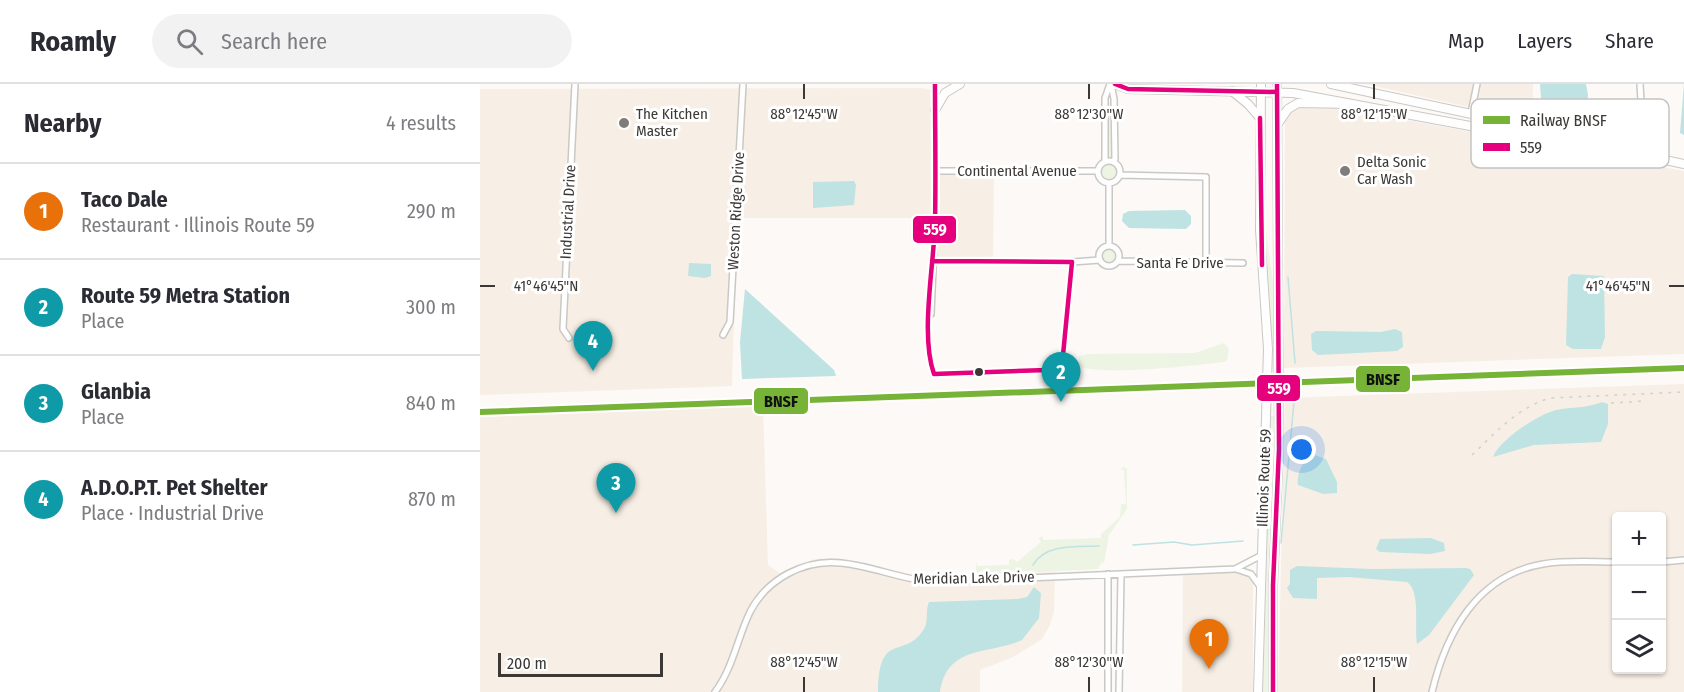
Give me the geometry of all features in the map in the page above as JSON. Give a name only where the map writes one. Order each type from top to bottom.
[{"type":"main road","points":[[935,110],[945,93],[960,84]]},
{"type":"main road","points":[[1112,84],[1128,89],[1232,91],[1277,88],[1471,126]]},
{"type":"main road","points":[[1331,84],[1471,113]]},
{"type":"main road","name":"Illinois Route 59","points":[[1258,692],[1260,556],[1268,348],[1260,230],[1261,88]]},
{"type":"main road","name":"Illinois Route 59","points":[[1273,692],[1273,574],[1279,449],[1277,88]]},
{"type":"main road","points":[[1232,91],[1260,118]]},
{"type":"main road","points":[[1277,126],[1288,109],[1298,103],[1352,104]]},
{"type":"main road","points":[[1669,161],[1684,164]]},
{"type":"street","name":"Industrial Drive","points":[[569,338],[563,329],[574,84]]},
{"type":"street","name":"Weston Ridge Drive","points":[[723,335],[730,322],[743,84]]},
{"type":"street","points":[[931,314],[935,84]]},
{"type":"street","points":[[1105,162],[1103,158],[1105,99],[1112,84]]},
{"type":"street","points":[[1112,84],[1115,159],[1113,162]]},
{"type":"street","points":[[1474,99],[1477,84]]},
{"type":"street","points":[[1640,84],[1641,99]]},
{"type":"street","points":[[1105,162],[1113,162],[1119,169],[1120,175],[1116,181],[1109,183],[1102,180],[1098,171],[1105,162]]},
{"type":"street","name":"Continental Avenue","points":[[935,171],[1098,171]]},
{"type":"street","points":[[1120,175],[1206,177],[1206,263]]},
{"type":"street","points":[[1109,183],[1109,245]]},
{"type":"street","points":[[1100,260],[1101,250],[1109,245]]},
{"type":"street","points":[[1072,262],[1100,260],[1107,266],[1118,261],[1118,250],[1109,245]]},
{"type":"street","name":"Santa Fe Drive","points":[[1118,261],[1243,263]]},
{"type":"street","name":"Meridian Lake Drive","points":[[715,692],[727,674],[745,625],[759,598],[783,576],[805,566],[840,562],[908,580],[935,582],[1235,569],[1260,556]]},
{"type":"street","points":[[1666,562],[1684,560]]},
{"type":"street","points":[[1432,692],[1443,655],[1459,622],[1475,600],[1497,581],[1520,570],[1544,563],[1612,562]]},
{"type":"street","points":[[1235,569],[1251,574],[1260,587]]},
{"type":"street","points":[[1108,574],[1108,692]]},
{"type":"street","points":[[1119,692],[1121,574]]},
{"type":"shaded area","points":[[1365,84],[1533,84],[1533,99],[1471,99],[1471,108]]},
{"type":"shaded area","points":[[921,88],[933,90],[933,169],[994,170],[993,261],[933,261],[935,218],[737,218],[732,386],[480,395],[480,89]]},
{"type":"shaded area","points":[[1297,106],[1330,106],[1471,132],[1471,168],[1668,168],[1684,171],[1684,354],[1284,368],[1285,122],[1289,112]]},
{"type":"shaded area","points":[[1684,384],[1684,692],[1278,692],[1285,398]]},
{"type":"shaded area","points":[[763,406],[768,565],[780,573],[815,559],[838,558],[911,575],[931,577],[1055,572],[1054,611],[1050,625],[1042,639],[1013,657],[980,670],[980,692],[480,692],[480,417]]},
{"type":"shaded area","points":[[1253,572],[1253,692],[1182,692],[1183,574]]},
{"type":"green space","points":[[1109,100],[1112,158],[1105,158],[1107,102]]},
{"type":"green space","points":[[1110,163],[1116,165],[1118,171],[1116,177],[1110,179],[1104,177],[1102,171],[1104,165]]},
{"type":"green space","points":[[1265,224],[1273,282],[1274,344],[1272,344]]},
{"type":"green space","points":[[1108,249],[1113,251],[1115,256],[1113,261],[1108,263],[1103,261],[1101,256],[1103,251]]},
{"type":"green space","points":[[1224,343],[1229,349],[1227,360],[1224,362],[1130,370],[1079,367],[1079,356],[1088,354],[1195,353]]},
{"type":"green space","points":[[1271,416],[1274,416],[1268,570],[1269,692],[1263,692]]},
{"type":"green space","points":[[1124,467],[1127,469],[1127,509],[1109,535],[1104,563],[1102,562],[1098,569],[979,575],[976,573],[976,562],[977,566],[1009,565],[1009,560],[1014,559],[1017,562],[1041,542],[1039,538],[1043,536],[1043,540],[1101,538],[1101,534],[1120,517],[1121,504],[1126,504],[1124,470],[1120,469]]},
{"type":"water","points":[[1540,84],[1586,84],[1588,99],[1541,99]]},
{"type":"water","points":[[1684,84],[1684,135],[1680,133]]},
{"type":"water","points":[[854,181],[856,185],[854,205],[813,208],[813,182]]},
{"type":"water","points":[[1185,210],[1191,216],[1191,224],[1186,229],[1129,228],[1122,221],[1123,214],[1129,211]]},
{"type":"water","points":[[689,263],[711,264],[711,276],[705,278],[688,276]]},
{"type":"water","points":[[1572,274],[1604,276],[1605,337],[1601,349],[1573,349],[1566,345],[1568,277]]},
{"type":"water","points":[[745,289],[834,370],[836,376],[742,379],[740,342]]},
{"type":"water","points":[[1395,329],[1402,332],[1403,347],[1397,351],[1318,355],[1312,350],[1311,334],[1316,331],[1381,332]]},
{"type":"water","points":[[1602,402],[1608,404],[1608,424],[1601,442],[1534,445],[1493,457],[1511,436],[1549,412]]},
{"type":"water","points":[[1312,454],[1326,459],[1337,482],[1337,493],[1323,494],[1298,485],[1301,468]]},
{"type":"water","points":[[1431,538],[1444,543],[1445,551],[1430,554],[1380,552],[1376,549],[1380,539]]},
{"type":"water","points":[[1297,566],[1372,569],[1466,568],[1470,569],[1474,575],[1429,635],[1417,644],[1416,601],[1407,582],[1348,577],[1317,578],[1317,599],[1293,598],[1287,588],[1290,584],[1290,570]]},
{"type":"water","points":[[1034,587],[1041,593],[1039,618],[1022,640],[961,658],[951,666],[944,677],[940,692],[878,692],[879,673],[883,660],[888,653],[909,643],[924,629],[929,602],[1018,599],[1027,597]]},
{"type":"waterway","points":[[1288,277],[1295,363]]},
{"type":"waterway","points":[[1281,543],[1295,391]]},
{"type":"waterway","points":[[1133,545],[1174,542],[1192,545],[1243,541]]},
{"type":"waterway","points":[[1033,565],[1039,558],[1054,550],[1099,546]]},
{"type":"railway","points":[[480,409],[1684,365]]},
{"type":"railway","points":[[1472,455],[1517,414],[1550,398],[1684,392]]},
{"type":"railway","points":[[1611,403],[1644,401]]},
{"type":"rail line","name":"BNSF","points":[[480,412],[1684,368]]},
{"type":"transit line","name":"559","points":[[934,374],[930,358],[928,320],[935,223],[935,84]]},
{"type":"transit line","name":"559","points":[[1115,84],[1128,89],[1277,92]]},
{"type":"transit line","name":"559","points":[[1273,692],[1273,585],[1279,449],[1277,84]]},
{"type":"transit line","name":"559","points":[[1260,118],[1262,265]]},
{"type":"transit line","name":"559","points":[[932,261],[1072,262]]},
{"type":"transit line","name":"559","points":[[934,374],[1047,370],[1058,366],[1063,355],[1072,262]]},
{"type":"place","name":"The Kitchen Master","points":[[624,123]]},
{"type":"place","name":"Delta Sonic Car Wash","points":[[1345,171]]},
{"type":"place","name":"A.D.O.P.T. Pet Shelter","points":[[593,371]]},
{"type":"place","name":"Route 59 Metra Station","points":[[1061,402]]},
{"type":"place","name":"Glanbia","points":[[616,513]]},
{"type":"place","name":"Taco Dale","points":[[1209,669]]}]
